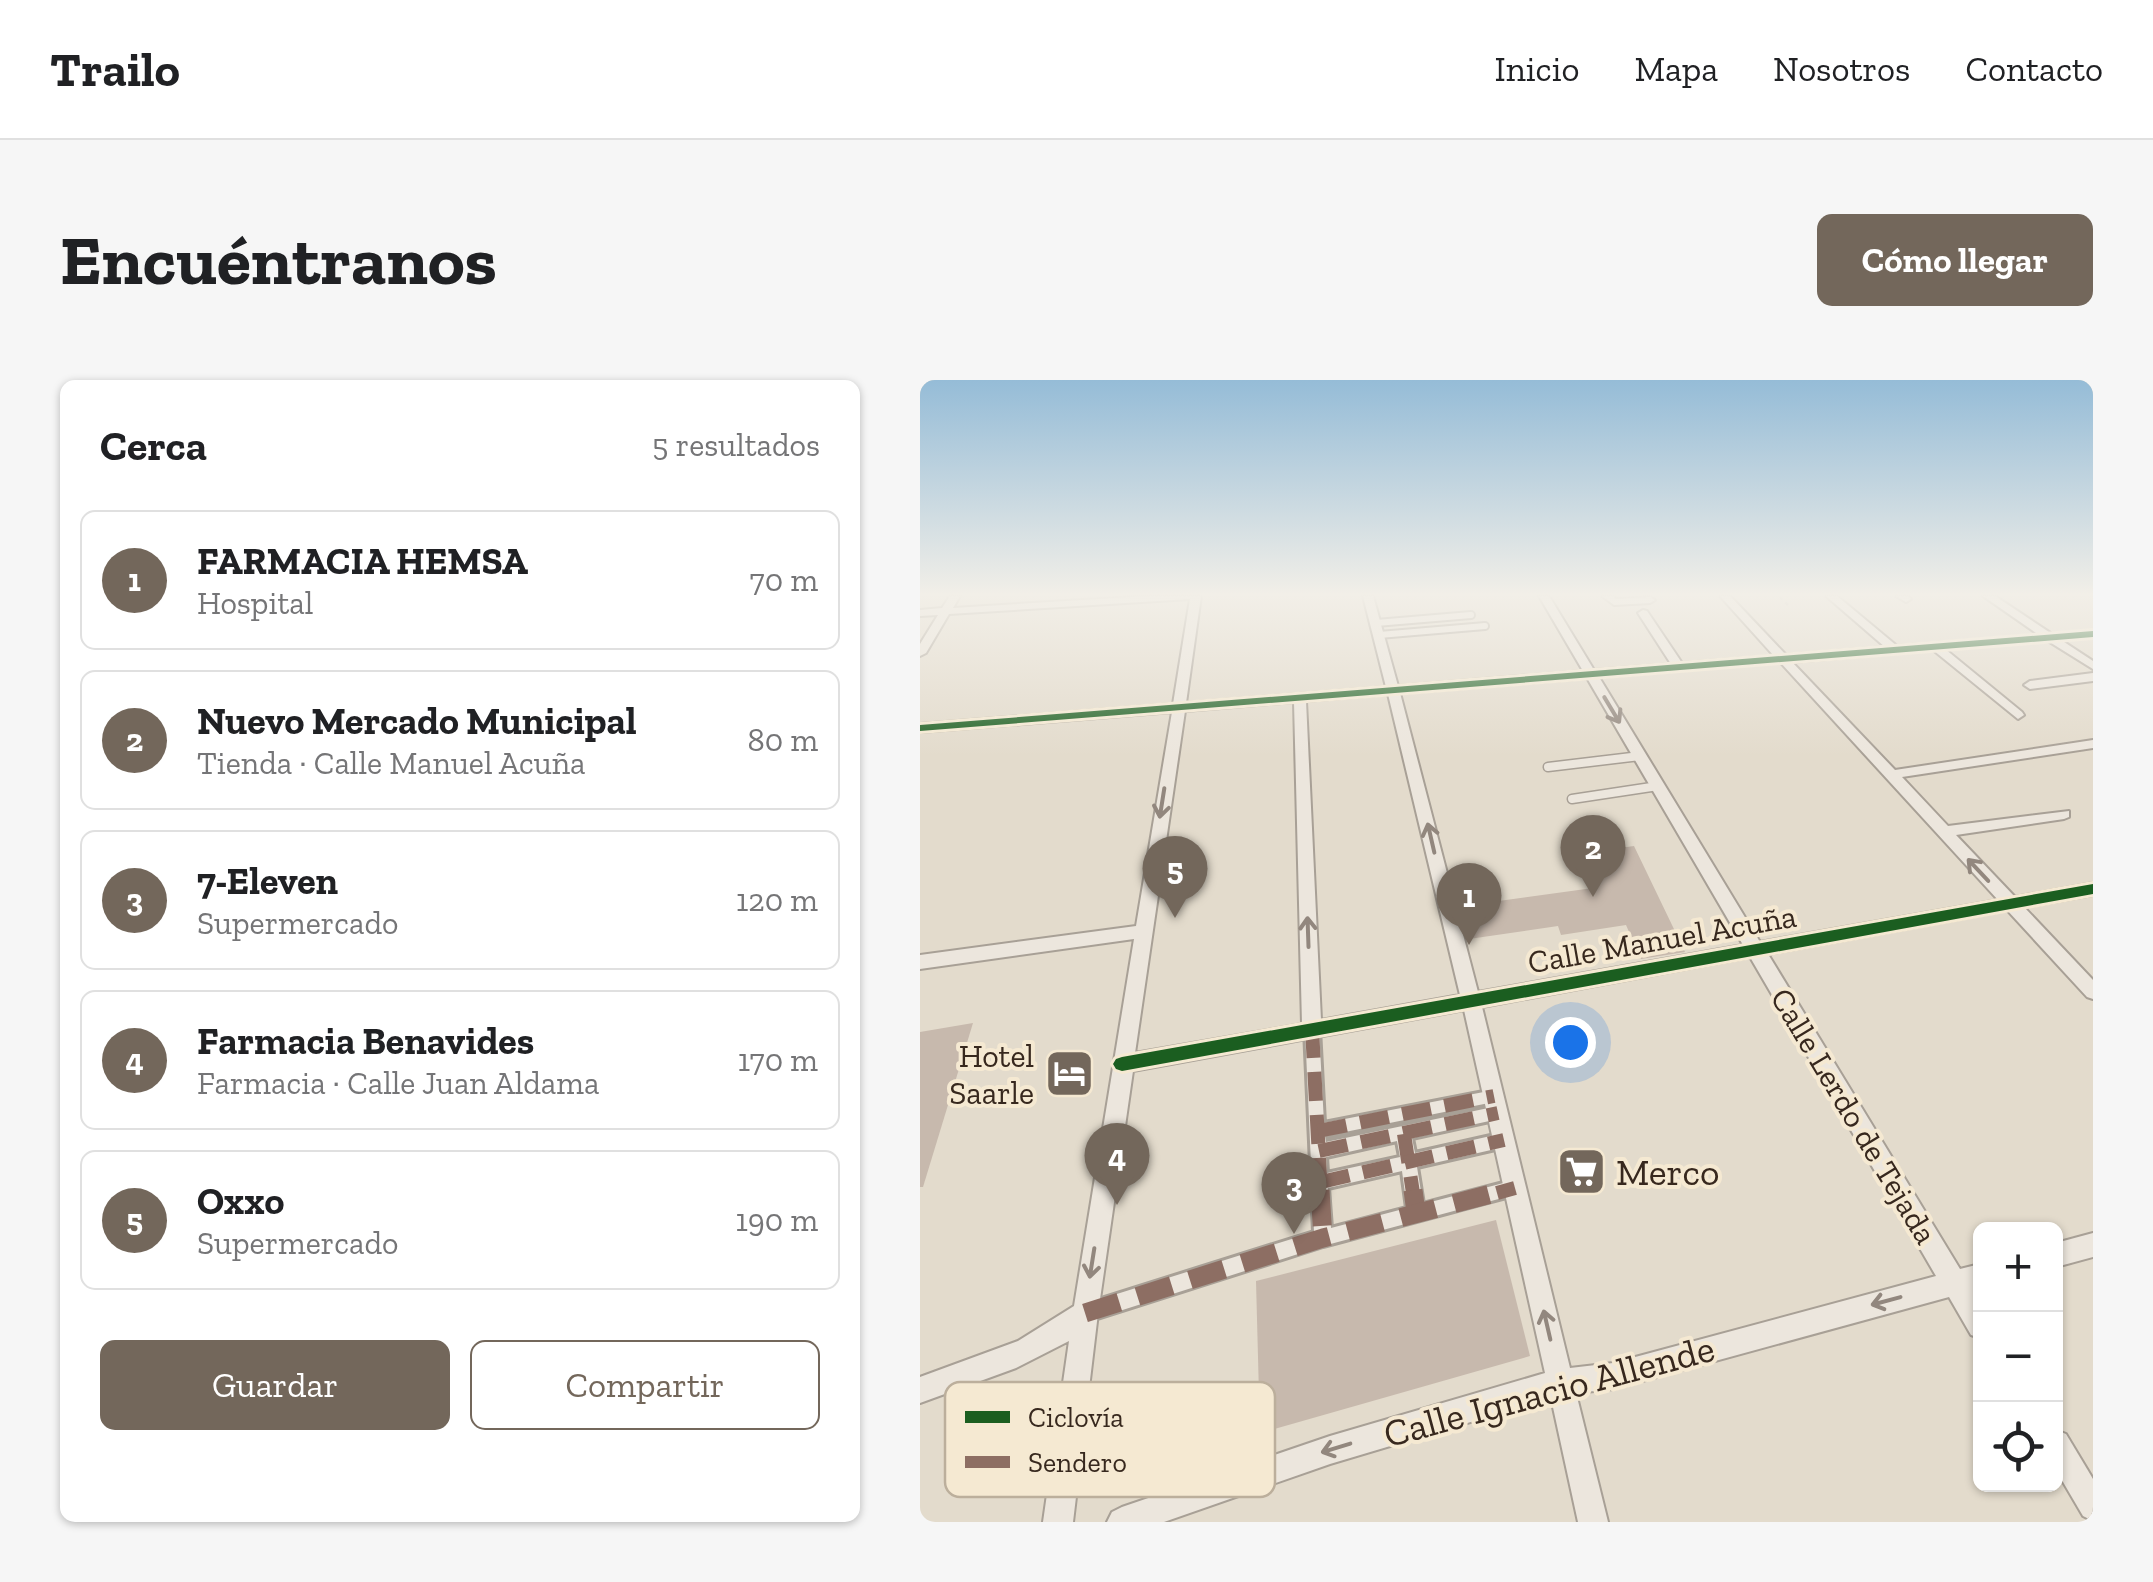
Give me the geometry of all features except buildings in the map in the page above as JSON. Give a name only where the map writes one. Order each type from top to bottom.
[{"type":"street","points":[[1076,1382],[1187,649]]},
{"type":"street","points":[[1383,649],[1496,1104],[1593,1522]]},
{"type":"street","name":"Calle Lerdo de Tejada","points":[[1576,649],[1973,1315]]},
{"type":"street","points":[[1665,649],[1678,668]]},
{"type":"street","points":[[1775,649],[2093,992]]},
{"type":"street","points":[[920,728],[1904,649]]},
{"type":"street","points":[[1939,649],[2018,715]]},
{"type":"street","points":[[2067,649],[2093,666]]},
{"type":"street","points":[[2030,685],[2093,677]]},
{"type":"street","points":[[1300,698],[1323,1238]]},
{"type":"street","points":[[1891,774],[2093,744]]},
{"type":"street","points":[[1943,832],[2064,814]]},
{"type":"street","name":"Calle Manuel Acuña","points":[[1122,1064],[2093,889]]},
{"type":"street","points":[[920,962],[1142,932]]},
{"type":"street","points":[[1318,1131],[1496,1104]]},
{"type":"street","points":[[1320,1151],[1404,1134],[1496,1104]]},
{"type":"street","points":[[1404,1134],[1416,1212]]},
{"type":"street","points":[[1321,1182],[1504,1140]]},
{"type":"street","points":[[920,1390],[1026,1352],[1058,1335],[1085,1313],[1323,1238],[1516,1188]]},
{"type":"street","points":[[2063,1253],[2093,1245]]},
{"type":"street","name":"Calle Ignacio Allende","points":[[1275,1469],[1560,1382],[1613,1376],[1973,1278]]},
{"type":"street","points":[[2063,1456],[2093,1506]]},
{"type":"street","points":[[1058,1522],[1061,1497]]},
{"type":"street","name":"Calle Ignacio Allende","points":[[1122,1522],[1194,1497]]},
{"type":"lane","points":[[1548,767],[1640,756]]},
{"type":"lane","points":[[1572,799],[1658,786]]},
{"type":"marked path","points":[[1312,1029],[1323,1238]]},
{"type":"marked path","points":[[1318,1131],[1494,1096]]},
{"type":"marked path","points":[[1319,1151],[1498,1113]]},
{"type":"marked path","points":[[1404,1134],[1416,1212]]},
{"type":"marked path","points":[[1321,1182],[1504,1140]]},
{"type":"marked path","points":[[1085,1313],[1323,1238],[1515,1188]]},
{"type":"cycle path","points":[[920,728],[1902,649]]},
{"type":"cycle path","points":[[1122,1064],[2093,889]]},
{"type":"place","name":"Nuevo Mercado Municipal","points":[[1593,897]]},
{"type":"place","name":"Oxxo","points":[[1175,918]]},
{"type":"place","name":"FARMACIA HEMSA","points":[[1469,945]]},
{"type":"place","name":"Hotel Saarle","points":[[1069,1074]]},
{"type":"place","name":"Merco","points":[[1581,1172]]},
{"type":"place","name":"Farmacia Benavides","points":[[1117,1205]]},
{"type":"place","name":"7-Eleven","points":[[1294,1234]]}]
